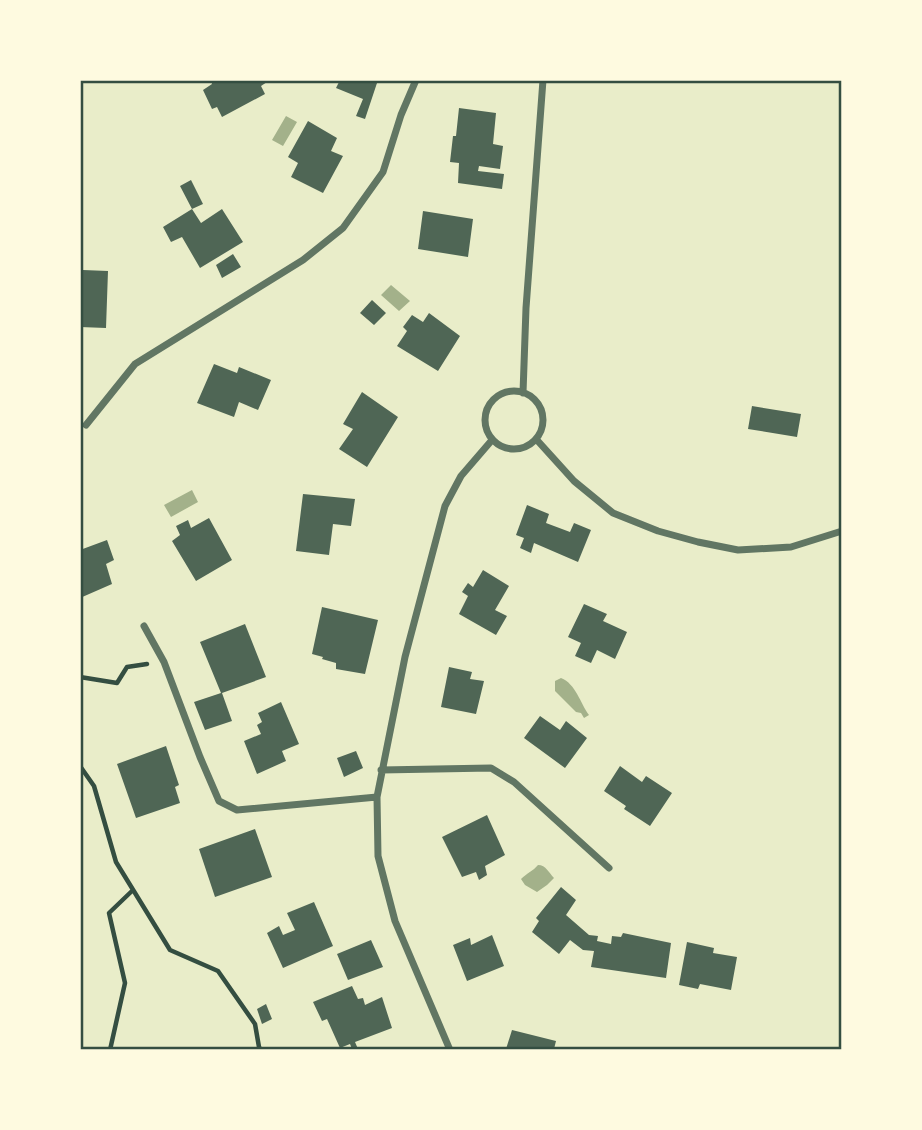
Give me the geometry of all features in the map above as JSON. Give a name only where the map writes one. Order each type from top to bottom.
[{"type":"street","points":[[86,425],[135,364],[303,260],[343,228],[383,172],[401,115],[416,80]]},
{"type":"street","points":[[523,393],[526,308],[543,80]]},
{"type":"street","points":[[513,391],[531,397],[538,404],[541,413],[542,422],[536,439],[519,449],[500,446],[487,432],[485,423],[489,405],[504,393],[513,391]]},
{"type":"street","points":[[536,439],[574,481],[613,513],[658,531],[738,550],[790,547],[842,531]]},
{"type":"street","points":[[450,1049],[395,920],[378,856],[377,797],[405,657],[445,506],[461,476],[492,440]]},
{"type":"street","points":[[144,626],[164,662],[219,801],[237,810],[377,797]]},
{"type":"street","points":[[381,770],[491,768],[514,782],[608,868]]},
{"type":"path","points":[[80,677],[117,683],[127,667]]},
{"type":"path","points":[[80,766],[94,786],[116,862],[170,950],[218,971],[255,1024],[261,1049]]},
{"type":"path","points":[[110,1049],[125,983],[109,913],[133,890]]},
{"type":"shaded area","points":[[286,116],[297,122],[283,146],[272,140]]},
{"type":"shaded area","points":[[391,285],[410,301],[399,311],[381,295]]},
{"type":"shaded area","points":[[192,490],[198,502],[171,517],[164,505]]},
{"type":"shaded area","points":[[561,678],[574,689],[589,715],[584,718],[555,691],[555,681]]},
{"type":"shaded area","points":[[538,865],[554,878],[537,892],[525,885],[521,879]]},
{"type":"building","points":[[211,80],[270,80],[261,86],[265,94],[222,117],[217,107],[212,109],[203,90],[212,84]]},
{"type":"building","points":[[340,80],[378,80],[365,119],[356,116],[363,99],[336,88]]},
{"type":"building","points":[[459,108],[496,113],[493,144],[503,146],[500,169],[479,166],[478,171],[504,174],[502,189],[458,183],[459,163],[450,162]]},
{"type":"building","points":[[308,121],[337,138],[331,151],[343,156],[323,193],[291,177],[298,163],[288,157]]},
{"type":"building","points":[[191,180],[203,204],[192,209],[180,186]]},
{"type":"building","points":[[192,209],[201,223],[222,209],[243,242],[200,268],[182,237],[171,242],[163,227]]},
{"type":"building","points":[[423,211],[473,219],[468,257],[418,249]]},
{"type":"building","points":[[233,254],[241,267],[222,278],[216,265]]},
{"type":"building","points":[[83,270],[108,271],[106,328],[80,327],[80,285],[83,285]]},
{"type":"building","points":[[372,300],[386,313],[374,325],[360,313]]},
{"type":"building","points":[[429,313],[460,336],[438,371],[397,346],[407,331],[403,327],[412,315],[423,322]]},
{"type":"building","points":[[214,364],[237,373],[239,367],[271,380],[258,410],[239,402],[234,417],[197,403]]},
{"type":"building","points":[[362,392],[398,417],[367,467],[339,449],[353,429],[343,424]]},
{"type":"building","points":[[752,406],[801,414],[797,437],[748,429]]},
{"type":"building","points":[[303,494],[355,499],[351,526],[333,524],[329,555],[296,551]]},
{"type":"building","points":[[527,505],[549,514],[546,523],[570,532],[574,523],[591,530],[578,562],[534,543],[531,553],[520,548],[524,538],[516,535]]},
{"type":"building","points":[[209,518],[232,560],[196,581],[172,541],[180,535],[176,526],[188,520],[191,528]]},
{"type":"building","points":[[107,540],[114,560],[106,564],[112,584],[80,598],[80,550]]},
{"type":"building","points":[[483,570],[509,586],[495,610],[507,616],[496,635],[459,614],[468,596],[462,592],[468,583],[473,587]]},
{"type":"building","points":[[584,604],[607,614],[603,621],[627,632],[615,659],[597,650],[591,663],[575,656],[581,643],[568,637]]},
{"type":"building","points":[[322,607],[378,620],[365,674],[336,669],[336,663],[312,654]]},
{"type":"building","points":[[245,624],[266,677],[222,693],[232,721],[205,730],[194,702],[221,693],[200,642]]},
{"type":"building","points":[[449,667],[472,672],[470,679],[484,681],[476,714],[441,707]]},
{"type":"building","points":[[281,702],[299,744],[282,751],[286,761],[257,774],[244,741],[261,734],[257,725],[262,722],[258,713]]},
{"type":"building","points":[[540,716],[560,730],[566,721],[587,738],[565,768],[524,738]]},
{"type":"building","points":[[166,746],[179,785],[175,787],[180,803],[136,818],[117,764]]},
{"type":"building","points":[[356,751],[363,768],[344,777],[337,758]]},
{"type":"building","points":[[620,766],[642,782],[646,776],[672,793],[650,826],[624,809],[626,806],[604,791]]},
{"type":"building","points":[[487,815],[505,855],[485,866],[487,875],[479,880],[476,872],[462,877],[442,837]]},
{"type":"building","points":[[255,829],[272,877],[215,897],[199,849]]},
{"type":"building","points":[[561,887],[576,900],[566,915],[589,935],[598,936],[597,941],[611,944],[612,936],[621,937],[623,933],[671,943],[666,978],[591,967],[594,951],[583,950],[570,940],[559,954],[532,932],[539,921],[536,918]]},
{"type":"building","points":[[314,902],[333,946],[283,968],[267,933],[279,926],[283,935],[295,930],[287,913]]},
{"type":"building","points":[[492,935],[504,966],[467,981],[453,945],[470,938],[471,945]]},
{"type":"building","points":[[371,940],[383,967],[348,980],[337,954]]},
{"type":"building","points":[[687,942],[714,948],[713,953],[737,957],[731,990],[700,984],[698,989],[679,985]]},
{"type":"building","points":[[352,986],[358,999],[363,998],[365,1005],[382,997],[392,1028],[355,1042],[358,1049],[352,1049],[350,1044],[340,1048],[327,1019],[322,1021],[313,1002]]},
{"type":"building","points":[[266,1004],[272,1019],[262,1024],[257,1009]]},
{"type":"building","points":[[512,1030],[556,1041],[554,1049],[506,1049]]}]
